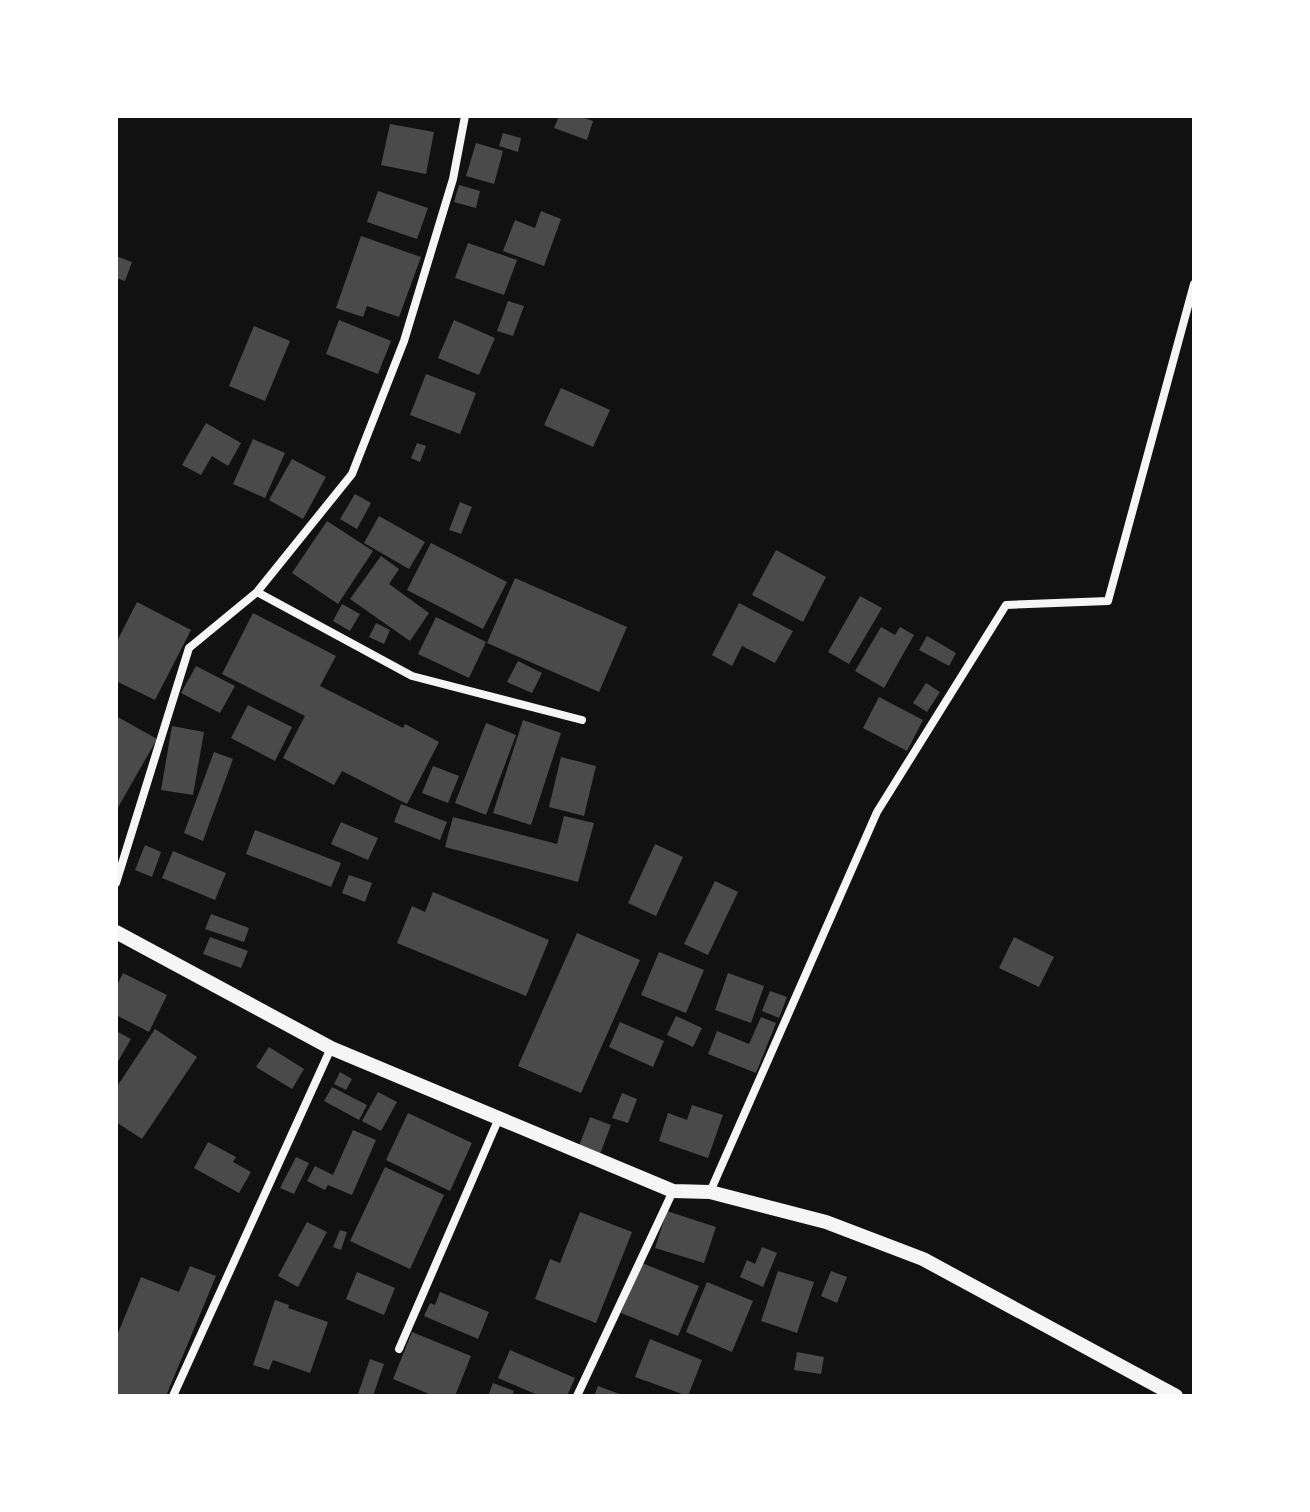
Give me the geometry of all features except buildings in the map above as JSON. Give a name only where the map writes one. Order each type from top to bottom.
[{"type":"street","points":[[116,883],[189,648],[257,592],[352,474],[404,341],[453,179],[465,116]]},
{"type":"street","points":[[710,1192],[877,812],[1006,605],[1108,601],[1194,284]]},
{"type":"street","points":[[257,592],[412,676],[582,720]]},
{"type":"street","points":[[116,932],[331,1048],[673,1191],[710,1192],[826,1222],[923,1259],[1176,1396]]},
{"type":"street","points":[[173,1396],[331,1048]]},
{"type":"street","points":[[399,1349],[499,1118]]},
{"type":"street","points":[[577,1396],[673,1191]]}]
